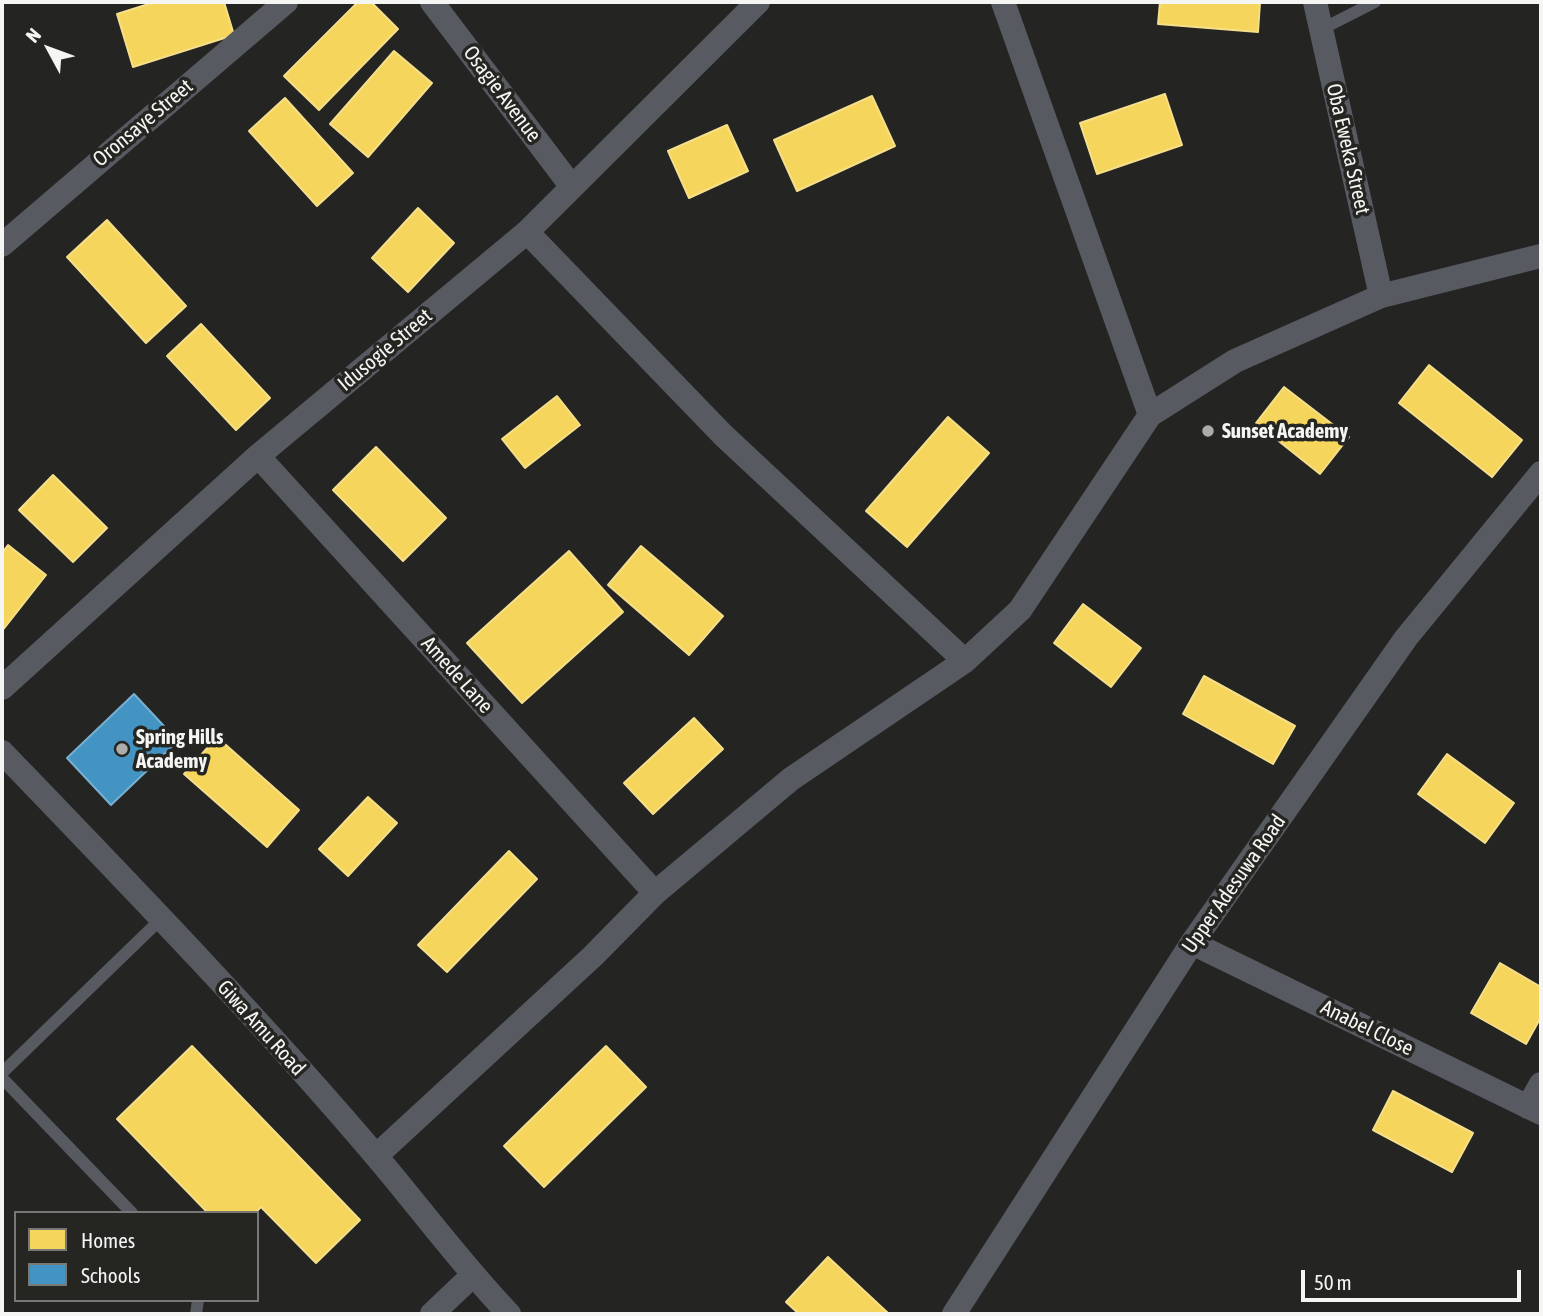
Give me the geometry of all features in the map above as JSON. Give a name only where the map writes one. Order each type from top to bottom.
[{"type":"street","name":"Oronsaye Street","points":[[2,245],[286,2]]},
{"type":"street","name":"Osagie Avenue","points":[[432,2],[572,187]]},
{"type":"street","name":"Idusogie Street","points":[[2,688],[258,456],[527,232],[758,2]]},
{"type":"street","points":[[1003,2],[1150,415]]},
{"type":"street","name":"Oba Eweka Street","points":[[1315,2],[1381,296]]},
{"type":"street","points":[[527,232],[723,435],[965,661]]},
{"type":"street","points":[[376,1156],[574,974],[655,893],[791,779],[965,661],[1020,610],[1150,415],[1234,361],[1381,296],[1541,256]]},
{"type":"street","name":"Amede Lane","points":[[258,456],[655,893]]},
{"type":"street","name":"Upper Adesuwa Road","points":[[954,1314],[1192,943],[1406,638],[1541,473]]},
{"type":"street","name":"Giwa Amu Road","points":[[2,752],[162,918],[376,1156],[472,1276],[509,1314]]},
{"type":"street","name":"Anabel Close","points":[[1192,943],[1535,1110]]},
{"type":"street","points":[[1535,1110],[1541,1084]]},
{"type":"street","points":[[432,1314],[472,1276]]},
{"type":"lane","points":[[1322,29],[1375,2]]},
{"type":"lane","points":[[2,1073],[162,918]]},
{"type":"lane","points":[[2,1078],[130,1211]]},
{"type":"building: Homes","points":[[155,2],[224,2],[234,35],[133,67],[117,14]]},
{"type":"building: Homes","points":[[358,2],[371,2],[398,29],[319,110],[284,76]]},
{"type":"building: Homes","points":[[1160,2],[1260,2],[1258,32],[1158,24]]},
{"type":"building: Homes","points":[[394,51],[432,83],[368,157],[330,124]]},
{"type":"building: Homes","points":[[1165,94],[1182,145],[1097,174],[1080,123]]},
{"type":"building: Homes","points":[[872,96],[895,146],[797,191],[774,140]]},
{"type":"building: Homes","points":[[285,98],[353,173],[317,206],[249,131]]},
{"type":"building: Homes","points":[[727,125],[748,171],[689,198],[668,151]]},
{"type":"building: Homes","points":[[418,208],[454,243],[408,292],[372,258]]},
{"type":"building: Homes","points":[[107,220],[186,306],[146,343],[67,257]]},
{"type":"building: Homes","points":[[201,324],[270,398],[236,430],[167,356]]},
{"type":"building: Homes","points":[[1429,365],[1522,440],[1492,477],[1399,403]]},
{"type":"building: Homes","points":[[1284,387],[1349,437],[1320,474],[1256,423]]},
{"type":"building: Homes","points":[[557,396],[580,425],[525,468],[502,439]]},
{"type":"building: Homes","points":[[948,417],[989,453],[907,547],[866,511]]},
{"type":"building: Homes","points":[[376,447],[446,518],[403,561],[333,490]]},
{"type":"building: Homes","points":[[53,475],[107,528],[73,562],[19,510]]},
{"type":"building: Homes","points":[[8,545],[46,575],[2,631],[2,553]]},
{"type":"building: Homes","points":[[641,546],[723,616],[689,655],[608,585]]},
{"type":"building: Homes","points":[[569,551],[623,612],[522,703],[467,643]]},
{"type":"building: Homes","points":[[1083,604],[1141,648],[1111,687],[1054,643]]},
{"type":"building: Homes","points":[[1204,676],[1295,726],[1273,764],[1183,714]]},
{"type":"building: Homes","points":[[694,718],[723,749],[653,814],[624,783]]},
{"type":"building: Homes","points":[[217,737],[299,810],[267,847],[184,774]]},
{"type":"building: Homes","points":[[1447,754],[1514,803],[1485,843],[1418,794]]},
{"type":"building: Homes","points":[[368,797],[397,823],[348,876],[319,849]]},
{"type":"building: Homes","points":[[509,851],[537,879],[447,972],[418,945]]},
{"type":"building: Homes","points":[[1500,963],[1541,987],[1541,1017],[1526,1044],[1471,1013]]},
{"type":"building: Homes","points":[[192,1046],[360,1220],[316,1263],[261,1207],[257,1211],[206,1211],[117,1119]]},
{"type":"building: Homes","points":[[606,1046],[646,1087],[544,1187],[504,1146]]},
{"type":"building: Homes","points":[[1393,1091],[1473,1133],[1452,1172],[1373,1130]]},
{"type":"building: Homes","points":[[828,1257],[889,1314],[799,1314],[786,1302]]},
{"type":"building: Schools","name":"Spring Hills Academy","points":[[134,694],[178,741],[111,805],[67,758]]},
{"type":"place","name":"Sunset Academy","points":[[1208,431]]},
{"type":"place","name":"Spring Hills Academy","points":[[122,749]]}]
